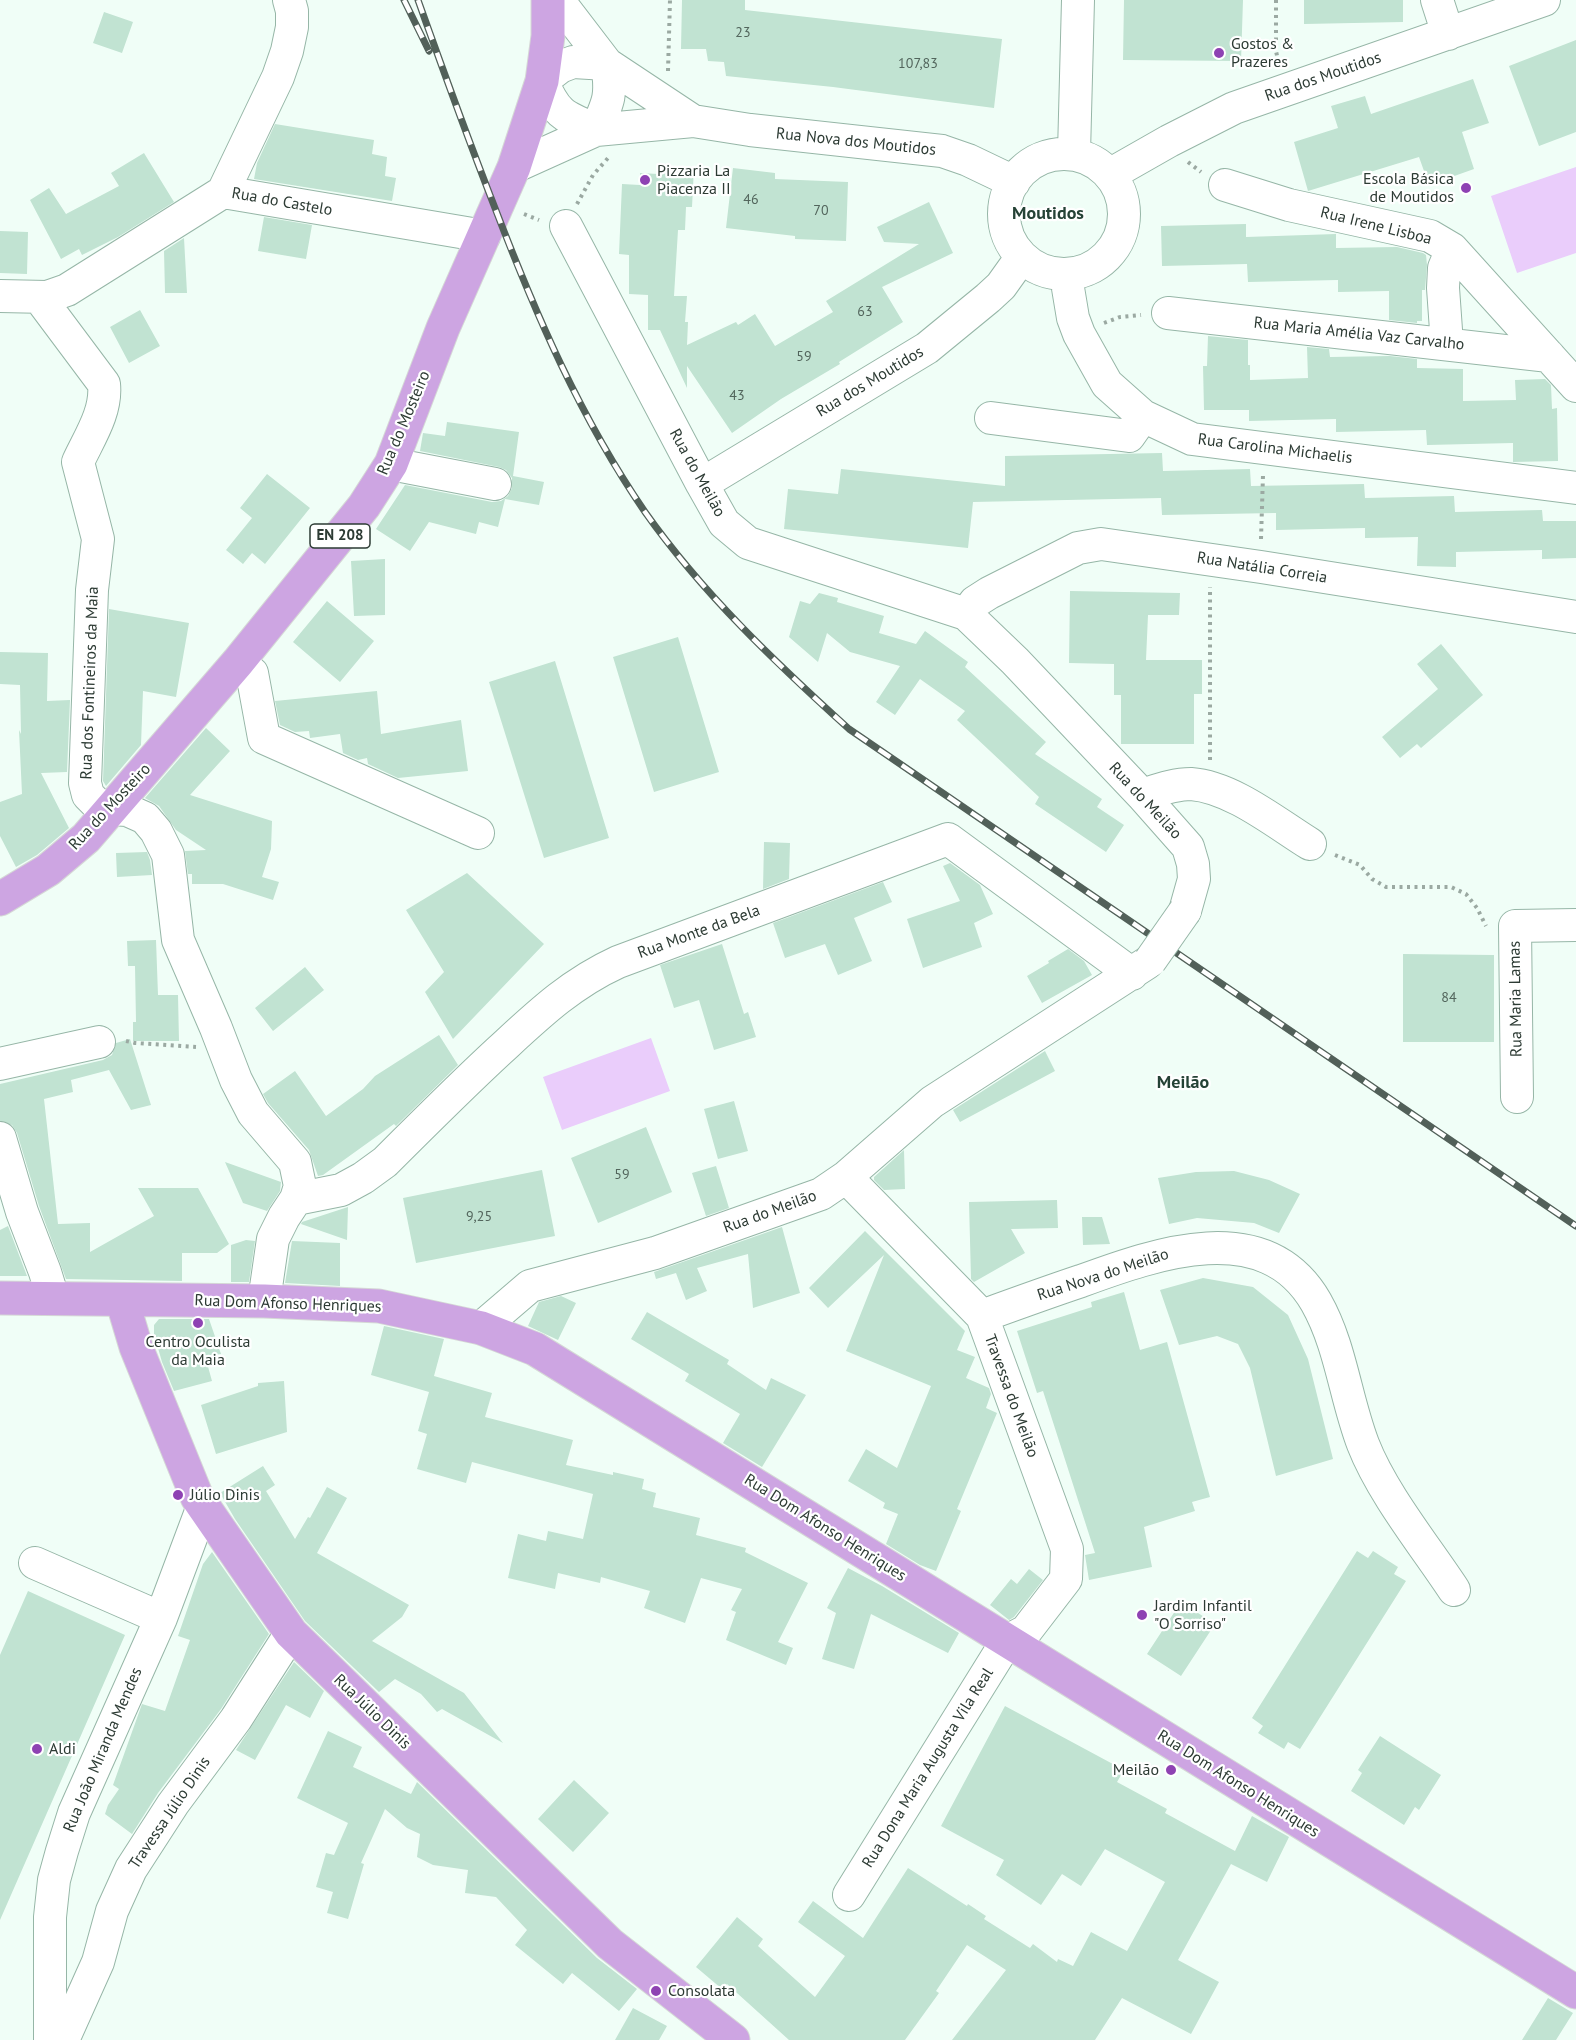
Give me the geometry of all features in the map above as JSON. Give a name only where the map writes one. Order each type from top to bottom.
[{"type":"main road","name":"Rua do Mosteiro","points":[[0,899],[48,870],[86,838],[238,662],[364,506],[391,464],[443,328],[509,181],[542,81],[549,36],[548,0]]},
{"type":"main road","name":"Rua Dom Afonso Henriques","points":[[0,1298],[264,1300],[379,1306],[481,1328],[535,1349],[1576,1992]]},
{"type":"main road","name":"Rua Júlio Dinis","points":[[123,1300],[136,1347],[192,1486],[203,1506],[291,1633],[610,1944],[733,2040]]},
{"type":"street","points":[[224,192],[284,60],[292,27],[289,0]]},
{"type":"street","name":"Rua Nova dos Moutidos","points":[[558,0],[607,64],[693,122]]},
{"type":"street","points":[[1074,153],[1078,0]]},
{"type":"street","points":[[1437,0],[1448,34]]},
{"type":"street","name":"Rua dos Moutidos","points":[[1112,174],[1169,141],[1234,108],[1544,0]]},
{"type":"street","points":[[542,81],[560,66],[573,62],[607,64],[611,88],[605,141]]},
{"type":"street","name":"Rua Nova dos Moutidos","points":[[542,81],[553,105],[565,117],[605,141]]},
{"type":"street","name":"Rua Nova dos Moutidos","points":[[509,181],[605,141],[693,122],[762,132],[942,151],[968,160],[1014,182]]},
{"type":"street","points":[[1074,153],[1099,163],[1112,174],[1119,191],[1122,210],[1121,229],[1114,247],[1101,262],[1085,272],[1066,276],[1049,274],[1034,268],[1021,258],[1008,237],[1004,213],[1006,197],[1024,170],[1054,154],[1074,153]]},
{"type":"street","name":"Rua Irene Lisboa","points":[[1225,185],[1289,205],[1430,236],[1452,249],[1576,386]]},
{"type":"street","name":"Rua do Castelo","points":[[0,296],[47,297],[67,290],[224,192],[484,236]]},
{"type":"street","name":"Rua do Meilão","points":[[481,1328],[531,1286],[655,1253],[821,1194],[846,1177],[932,1102],[1141,967],[1185,911],[1194,879],[1188,847],[1015,660],[966,614],[748,543],[724,523],[566,226]]},
{"type":"street","points":[[1447,344],[1444,268],[1452,249]]},
{"type":"street","name":"Rua dos Moutidos","points":[[702,484],[927,348],[1001,286],[1021,258]]},
{"type":"street","name":"Rua Carolina Michaelis","points":[[1066,276],[1073,318],[1079,334],[1107,384],[1143,416],[1192,439],[1576,488]]},
{"type":"street","name":"Rua dos Fontineiros da Maia","points":[[39,297],[104,384],[106,398],[78,462],[98,540],[92,601],[85,783],[88,795],[96,803],[111,809],[127,810],[145,818],[156,831],[168,855],[178,940],[236,1080],[253,1113],[295,1162],[300,1186],[296,1199]]},
{"type":"street","name":"Rua Maria Amélia Vaz Carvalho","points":[[1168,313],[1549,356]]},
{"type":"street","points":[[991,418],[1129,436],[1143,416]]},
{"type":"street","points":[[391,464],[495,484]]},
{"type":"street","name":"Rua Natália Correia","points":[[966,614],[975,602],[989,593],[1078,548],[1101,544],[1576,617]]},
{"type":"street","points":[[238,662],[252,673],[264,738],[478,833]]},
{"type":"street","points":[[1142,795],[1170,786],[1191,784],[1210,787],[1241,800],[1310,844]]},
{"type":"street","name":"Rua Monte da Bela","points":[[296,1199],[341,1190],[385,1162],[537,1016],[564,993],[593,974],[618,962],[948,839],[1141,967]]},
{"type":"street","name":"Rua Maria Lamas","points":[[1517,1097],[1515,926],[1576,925]]},
{"type":"street","points":[[0,1064],[99,1042]]},
{"type":"street","points":[[0,1138],[22,1212],[45,1272],[52,1298]]},
{"type":"street","name":"Travessa do Meilão","points":[[846,1177],[982,1316],[1067,1549],[1066,1579],[1026,1632],[1007,1641]]},
{"type":"street","points":[[264,1300],[273,1239],[296,1199]]},
{"type":"street","name":"Rua Nova do Meilão","points":[[982,1316],[1159,1254],[1198,1248],[1242,1249],[1281,1263],[1304,1284],[1331,1331],[1363,1444],[1382,1483],[1454,1590]]},
{"type":"street","name":"Rua João Miranda Mendes","points":[[50,2040],[50,1917],[54,1880],[62,1851],[74,1813],[161,1618],[203,1506]]},
{"type":"street","points":[[35,1563],[161,1618]]},
{"type":"street","name":"Travessa Júlio Dinis","points":[[63,2040],[98,1962],[112,1911],[131,1869],[173,1804],[236,1719],[291,1633]]},
{"type":"street","name":"Rua Dona Maria Augusta Vila Real","points":[[849,1895],[1007,1641]]},
{"type":"path","points":[[663,101],[668,82],[670,0]]},
{"type":"path","points":[[1276,0],[1276,51],[1287,89]]},
{"type":"path","points":[[509,181],[522,213],[543,222],[566,226],[593,175],[607,159],[605,141]]},
{"type":"path","points":[[1169,141],[1193,167],[1225,185]]},
{"type":"path","points":[[1079,334],[1120,317],[1168,313]]},
{"type":"path","points":[[1261,567],[1264,447]]},
{"type":"path","points":[[1210,560],[1210,787]]},
{"type":"path","points":[[1310,844],[1360,865],[1372,879],[1386,887],[1451,886],[1466,894],[1487,926]]},
{"type":"path","points":[[99,1042],[116,1038],[135,1043],[193,1047],[221,1042]]},
{"type":"shaded area","points":[[1576,167],[1576,253],[1517,273],[1491,196]]},
{"type":"shaded area","points":[[651,1038],[670,1091],[562,1130],[543,1077]]},
{"type":"building","points":[[682,0],[745,0],[745,10],[1002,39],[994,108],[726,76],[724,62],[708,61],[706,49],[681,49]]},
{"type":"building","points":[[1124,0],[1243,0],[1241,61],[1123,60]]},
{"type":"building","points":[[1304,0],[1403,0],[1403,22],[1304,24]]},
{"type":"building","points":[[104,12],[133,22],[122,53],[93,43]]},
{"type":"building","points":[[1576,40],[1576,132],[1539,146],[1509,66]]},
{"type":"building","points":[[1473,79],[1489,123],[1462,132],[1474,169],[1429,185],[1419,157],[1308,191],[1294,142],[1338,128],[1331,106],[1365,96],[1371,114]]},
{"type":"building","points":[[275,124],[374,140],[372,154],[387,157],[385,176],[396,178],[392,201],[254,179],[257,163]]},
{"type":"building","points":[[144,153],[174,202],[118,237],[82,255],[79,249],[61,259],[30,200],[49,188],[66,214],[119,186],[111,173]]},
{"type":"building","points":[[659,166],[694,167],[692,207],[686,207],[685,230],[678,230],[674,296],[687,296],[685,322],[688,322],[687,345],[736,322],[738,325],[755,314],[775,346],[833,312],[826,301],[919,244],[884,242],[877,227],[929,202],[953,253],[882,287],[903,322],[839,362],[840,364],[781,399],[732,433],[687,366],[687,388],[660,330],[648,330],[648,295],[629,294],[629,255],[619,254],[622,184],[640,185],[640,173],[658,174]]},
{"type":"building","points":[[733,168],[775,173],[775,179],[848,182],[846,241],[795,239],[795,236],[726,228]]},
{"type":"building","points":[[264,217],[312,225],[306,259],[258,251]]},
{"type":"building","points":[[1246,224],[1246,237],[1336,234],[1336,248],[1397,247],[1423,253],[1426,255],[1427,265],[1425,290],[1422,290],[1422,321],[1417,321],[1417,323],[1389,320],[1389,291],[1338,292],[1338,280],[1248,282],[1247,264],[1162,266],[1161,226]]},
{"type":"building","points":[[0,231],[28,232],[27,274],[0,273]]},
{"type":"building","points":[[184,238],[187,293],[165,293],[164,251]]},
{"type":"building","points":[[140,310],[160,346],[129,363],[110,327]]},
{"type":"building","points":[[1208,336],[1248,340],[1250,380],[1308,378],[1307,347],[1329,349],[1330,357],[1390,356],[1417,359],[1417,368],[1463,369],[1463,401],[1516,400],[1515,380],[1545,379],[1551,385],[1552,409],[1557,408],[1558,461],[1513,462],[1513,443],[1427,445],[1426,430],[1336,432],[1336,419],[1249,421],[1249,410],[1204,410],[1203,366],[1207,366]]},
{"type":"building","points":[[447,422],[519,432],[513,476],[544,482],[539,505],[505,499],[498,527],[479,522],[476,534],[429,522],[410,551],[376,529],[405,485],[492,502],[501,501],[508,496],[512,488],[512,478],[506,470],[499,467],[420,451],[423,433],[445,436]]},
{"type":"building","points":[[1162,453],[1163,471],[1250,469],[1251,486],[1364,484],[1365,498],[1454,496],[1455,512],[1542,510],[1543,521],[1576,521],[1576,558],[1542,559],[1542,550],[1456,552],[1456,567],[1417,566],[1418,537],[1365,538],[1365,528],[1276,530],[1276,513],[1162,515],[1161,498],[973,502],[968,548],[784,529],[788,489],[838,494],[841,469],[1005,486],[1005,456]]},
{"type":"building","points":[[267,474],[310,508],[265,564],[252,553],[243,564],[226,550],[252,518],[240,508]]},
{"type":"building","points":[[385,559],[385,615],[354,616],[351,561]]},
{"type":"building","points":[[1070,591],[1180,593],[1179,615],[1148,615],[1146,660],[1202,660],[1202,694],[1194,694],[1194,744],[1121,744],[1121,695],[1114,695],[1114,664],[1069,663]]},
{"type":"building","points":[[819,593],[838,598],[837,602],[884,616],[879,633],[916,644],[925,631],[968,662],[965,667],[1046,742],[1035,754],[1102,799],[1097,807],[1124,825],[1106,852],[1035,804],[1039,797],[957,720],[965,711],[920,679],[895,715],[876,702],[900,666],[850,652],[827,633],[818,662],[789,637],[800,601],[810,604]]},
{"type":"building","points":[[327,601],[374,641],[340,682],[293,642]]},
{"type":"building","points":[[109,609],[189,623],[176,697],[143,691],[141,745],[106,786],[103,781]]},
{"type":"building","points":[[678,637],[719,772],[654,792],[613,657]]},
{"type":"building","points":[[1441,644],[1483,695],[1421,748],[1417,744],[1400,758],[1382,737],[1438,689],[1417,664]]},
{"type":"building","points":[[0,652],[48,653],[47,701],[70,700],[67,772],[41,773],[69,828],[37,855],[16,867],[0,836],[0,802],[22,794],[19,730],[21,734],[20,685],[0,684]]},
{"type":"building","points":[[555,661],[609,838],[544,858],[489,682]]},
{"type":"building","points":[[377,691],[381,734],[461,720],[468,771],[398,778],[368,764],[367,758],[358,760],[343,753],[340,734],[310,738],[309,731],[295,732],[280,725],[275,701]]},
{"type":"building","points":[[206,728],[230,751],[190,795],[272,821],[271,849],[262,877],[279,882],[273,900],[223,884],[192,884],[192,874],[188,874],[185,851],[206,850],[176,830],[159,806],[145,798]]},
{"type":"building","points":[[764,842],[790,843],[789,879],[763,889]]},
{"type":"building","points":[[147,852],[152,875],[117,877],[116,853]]},
{"type":"building","points":[[950,863],[980,885],[993,914],[974,923],[982,947],[923,968],[907,919],[960,901],[943,866]]},
{"type":"building","points":[[467,873],[544,944],[453,1039],[425,992],[444,972],[406,910]]},
{"type":"building","points":[[883,882],[892,902],[854,918],[872,961],[838,975],[825,944],[785,958],[773,923]]},
{"type":"building","points":[[156,940],[158,995],[178,995],[179,1041],[133,1041],[133,1022],[136,1022],[135,966],[128,966],[127,941]]},
{"type":"building","points":[[722,944],[744,1014],[748,1012],[756,1037],[714,1050],[699,1000],[674,1008],[660,965]]},
{"type":"building","points":[[1068,949],[1084,961],[1092,975],[1042,1003],[1027,976]]},
{"type":"building","points":[[1403,954],[1494,955],[1494,1042],[1403,1042]]},
{"type":"building","points":[[305,967],[324,990],[273,1031],[255,1008]]},
{"type":"building","points":[[439,1035],[458,1065],[396,1126],[394,1124],[323,1175],[318,1176],[309,1150],[268,1103],[263,1094],[295,1071],[326,1116],[363,1089],[375,1076]]},
{"type":"building","points":[[130,1039],[151,1105],[131,1110],[109,1070],[71,1080],[73,1092],[44,1099],[58,1224],[90,1223],[90,1252],[154,1216],[138,1188],[198,1188],[229,1244],[217,1253],[182,1253],[182,1281],[66,1279],[39,1206],[17,1133],[12,1125],[0,1121],[0,1084],[103,1060],[112,1055],[116,1043]]},
{"type":"building","points":[[1045,1051],[1055,1071],[960,1122],[953,1110]]},
{"type":"building","points":[[734,1101],[748,1151],[718,1159],[704,1109]]},
{"type":"building","points":[[646,1127],[672,1192],[598,1223],[571,1158]]},
{"type":"building","points":[[904,1150],[905,1189],[884,1190],[874,1180],[874,1177]]},
{"type":"building","points":[[225,1162],[281,1182],[280,1191],[267,1211],[243,1203]]},
{"type":"building","points":[[716,1166],[729,1208],[706,1216],[692,1173]]},
{"type":"building","points":[[542,1170],[555,1236],[416,1263],[403,1198]]},
{"type":"building","points":[[1234,1171],[1269,1180],[1300,1194],[1279,1233],[1254,1223],[1197,1218],[1169,1224],[1158,1178],[1196,1172]]},
{"type":"building","points":[[1057,1200],[1058,1228],[1011,1229],[1025,1253],[974,1282],[971,1279],[969,1202]]},
{"type":"building","points":[[348,1207],[347,1240],[301,1224],[302,1222]]},
{"type":"building","points":[[1082,1217],[1102,1217],[1110,1244],[1083,1245]]},
{"type":"building","points":[[8,1226],[27,1276],[0,1276],[0,1230]]},
{"type":"building","points":[[782,1227],[800,1293],[753,1308],[748,1254],[697,1268],[707,1291],[686,1300],[676,1273],[656,1279],[654,1272]]},
{"type":"building","points":[[865,1231],[965,1331],[957,1350],[975,1357],[966,1378],[989,1388],[991,1394],[986,1408],[997,1413],[957,1509],[961,1511],[936,1571],[920,1565],[886,1544],[898,1514],[883,1508],[885,1503],[848,1481],[866,1449],[897,1468],[931,1386],[846,1351],[884,1255],[828,1308],[809,1288]]},
{"type":"building","points":[[246,1240],[255,1241],[249,1282],[231,1282],[231,1245]]},
{"type":"building","points":[[292,1241],[340,1243],[340,1286],[285,1283]]},
{"type":"building","points":[[1203,1278],[1253,1287],[1288,1315],[1308,1359],[1333,1459],[1276,1476],[1250,1368],[1238,1344],[1217,1336],[1179,1345],[1160,1290]]},
{"type":"building","points":[[1124,1292],[1140,1350],[1167,1342],[1210,1497],[1192,1502],[1195,1511],[1144,1527],[1152,1567],[1089,1580],[1085,1555],[1095,1553],[1043,1391],[1037,1393],[1017,1331],[1092,1307],[1091,1302]]},
{"type":"building","points":[[561,1296],[576,1303],[558,1340],[528,1326],[539,1302]]},
{"type":"building","points":[[647,1312],[729,1360],[727,1364],[766,1390],[771,1378],[806,1395],[762,1467],[723,1443],[740,1414],[685,1381],[689,1374],[631,1339]]},
{"type":"building","points":[[159,1319],[209,1319],[221,1354],[205,1356],[212,1381],[174,1391],[154,1334],[154,1325]]},
{"type":"building","points":[[384,1326],[444,1339],[434,1376],[492,1393],[485,1417],[573,1440],[566,1465],[644,1479],[642,1489],[656,1493],[653,1507],[700,1518],[696,1535],[746,1548],[745,1552],[808,1583],[778,1642],[793,1648],[786,1665],[726,1640],[736,1612],[731,1610],[742,1589],[701,1578],[685,1623],[644,1608],[650,1591],[601,1577],[600,1583],[558,1573],[555,1589],[508,1578],[518,1534],[546,1541],[548,1531],[583,1539],[593,1494],[472,1462],[466,1483],[417,1469],[427,1434],[418,1431],[429,1392],[371,1375]]},
{"type":"building","points":[[284,1381],[287,1432],[216,1454],[201,1405],[258,1386],[258,1383]]},
{"type":"building","points":[[263,1466],[275,1485],[266,1491],[295,1539],[327,1487],[347,1498],[317,1553],[409,1605],[402,1617],[372,1641],[464,1693],[503,1743],[442,1709],[437,1712],[421,1694],[395,1679],[379,1692],[305,1621],[235,1519],[220,1493]]},
{"type":"building","points":[[1357,1551],[1368,1558],[1373,1551],[1398,1567],[1394,1574],[1406,1581],[1300,1749],[1288,1742],[1284,1749],[1258,1733],[1263,1726],[1252,1718]]},
{"type":"building","points":[[212,1552],[269,1634],[221,1709],[158,1793],[132,1834],[105,1814],[119,1789],[113,1785],[142,1704],[165,1711],[190,1640],[178,1636],[203,1564]]},
{"type":"building","points":[[848,1568],[959,1633],[948,1653],[871,1614],[854,1669],[822,1659],[836,1613],[827,1608]]},
{"type":"building","points":[[1029,1569],[1043,1580],[1014,1617],[1009,1620],[990,1605],[1011,1579],[1017,1584]]},
{"type":"building","name":"Aldi","points":[[28,1591],[125,1635],[0,1920],[0,1655]]},
{"type":"building","points":[[1181,1602],[1215,1624],[1181,1676],[1147,1654]]},
{"type":"building","points":[[294,1662],[324,1691],[310,1718],[286,1705],[255,1760],[236,1750]]},
{"type":"building","points":[[1005,1706],[1124,1770],[1117,1782],[1167,1809],[1165,1813],[1235,1851],[1252,1816],[1289,1837],[1267,1882],[1231,1864],[1178,1960],[1219,1982],[1191,2034],[1122,1998],[1095,2040],[952,2040],[1006,1970],[967,1945],[936,1991],[939,1993],[905,2040],[789,2040],[727,1984],[722,1989],[696,1967],[737,1917],[763,1939],[758,1946],[815,1997],[845,1956],[798,1922],[813,1901],[863,1938],[908,1868],[986,1916],[984,1919],[1030,1948],[1033,1944],[1057,1962],[1058,1959],[1073,1966],[1091,1932],[1127,1951],[1165,1882],[1105,1849],[1081,1886],[1062,1874],[1041,1905],[996,1875],[1004,1860],[941,1826]]},
{"type":"building","points":[[328,1731],[362,1747],[353,1767],[411,1794],[417,1782],[597,1958],[637,1989],[619,2011],[572,1973],[563,1984],[515,1945],[527,1930],[496,1897],[465,1893],[468,1870],[433,1865],[417,1857],[420,1834],[407,1828],[385,1809],[361,1863],[364,1864],[348,1919],[327,1913],[333,1892],[316,1887],[326,1853],[334,1855],[348,1823],[297,1798]]},
{"type":"building","points":[[1380,1736],[1441,1775],[1419,1810],[1415,1807],[1404,1825],[1351,1791],[1362,1773],[1358,1770]]},
{"type":"building","points":[[574,1780],[609,1813],[573,1852],[538,1819]]},
{"type":"building","points":[[1548,1998],[1573,2013],[1556,2040],[1522,2040]]},
{"type":"building","points":[[633,2008],[667,2026],[659,2040],[615,2040]]},
{"type":"railway","points":[[404,0],[429,51]]},
{"type":"railway","points":[[418,0],[511,248],[543,326],[580,402],[645,512],[691,571],[741,626],[849,729],[1576,1226]]},
{"type":"place","name":"Gostos & Prazeres","points":[[1219,53]]},
{"type":"place","name":"Pizzaria La Piacenza II","points":[[645,180]]},
{"type":"place","name":"Escola Básica de Moutidos","points":[[1466,188]]},
{"type":"place","name":"Centro Oculista da Maia","points":[[198,1323]]},
{"type":"place","name":"Júlio Dinis","points":[[178,1495]]},
{"type":"place","name":"Jardim Infantil \"O Sorriso\"","points":[[1142,1615]]},
{"type":"place","name":"Aldi","points":[[37,1749]]},
{"type":"place","name":"Meilão","points":[[1171,1770]]},
{"type":"place","name":"Consolata","points":[[656,1991]]},
{"type":"district","name":"Moutidos","points":[[1048,214]]},
{"type":"district","name":"Meilão","points":[[1183,1083]]}]
